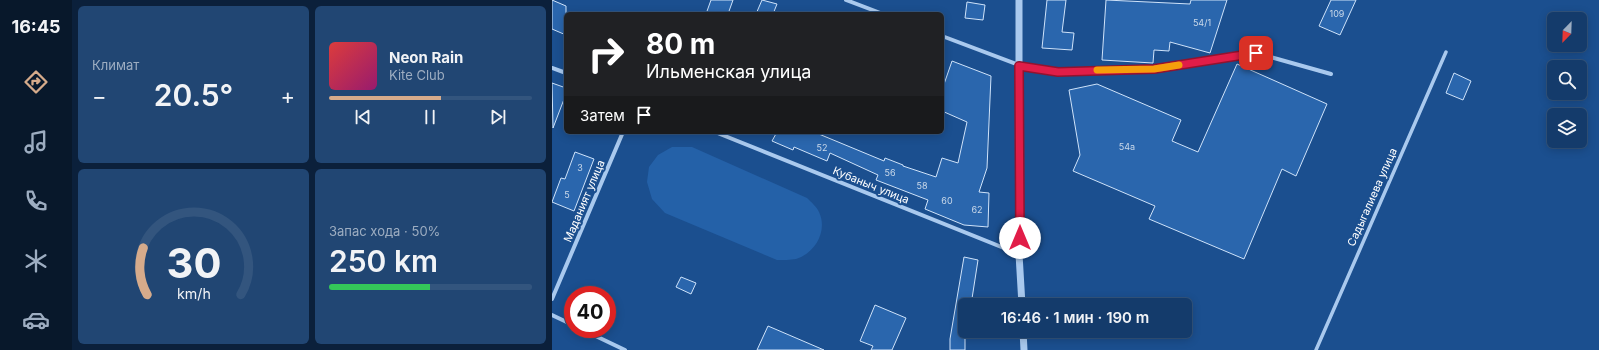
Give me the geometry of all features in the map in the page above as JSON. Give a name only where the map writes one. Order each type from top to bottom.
[{"type":"street","points":[[846,0],[878,12]]},
{"type":"street","points":[[1019,0],[1020,254],[1022,298]]},
{"type":"street","points":[[944,37],[1019,66],[1058,72],[1154,69],[1256,53],[1331,74]]},
{"type":"street","name":"Садыгалиева улица","points":[[1316,350],[1446,52]]},
{"type":"street","points":[[552,68],[564,72]]},
{"type":"street","name":"Маданият улица","points":[[552,299],[622,134]]},
{"type":"street","name":"Кубаныч улица","points":[[720,134],[1020,254]]},
{"type":"street","points":[[552,315],[564,321]]},
{"type":"street","points":[[600,338],[625,350]]},
{"type":"street","points":[[1024,338],[1024,350]]},
{"type":"shaded area","points":[[672,147],[692,147],[807,198],[817,208],[821,219],[821,234],[814,247],[803,256],[796,259],[777,260],[665,213],[652,199],[647,182],[649,167],[658,155]]},
{"type":"building","points":[[552,0],[566,6],[566,12],[564,12],[564,34],[552,29]]},
{"type":"building","points":[[711,0],[733,0],[729,12],[707,12]]},
{"type":"building","points":[[762,0],[777,4],[774,12],[757,12]]},
{"type":"building","points":[[1047,0],[1066,0],[1062,32],[1074,33],[1072,50],[1042,48]]},
{"type":"building","points":[[1106,0],[1190,4],[1191,0],[1227,0],[1210,53],[1170,42],[1169,51],[1154,50],[1153,63],[1102,60]]},
{"type":"building","points":[[1331,0],[1356,0],[1340,35],[1319,26]]},
{"type":"building","points":[[967,2],[985,5],[983,20],[965,18]]},
{"type":"building","points":[[952,61],[991,76],[987,168],[979,192],[989,193],[988,227],[964,225],[925,209],[928,200],[876,180],[878,175],[830,153],[827,161],[794,147],[793,150],[772,141],[776,134],[819,134],[884,161],[885,158],[903,166],[936,177],[942,158],[958,163],[967,122],[944,112],[944,84]]},
{"type":"building","points":[[1237,64],[1327,104],[1296,176],[1282,169],[1244,259],[1149,219],[1155,206],[1073,171],[1080,155],[1069,90],[1097,84],[1181,120],[1172,141],[1198,152]]},
{"type":"building","points":[[1454,73],[1471,81],[1463,100],[1446,93]]},
{"type":"building","points":[[552,83],[564,87],[564,99],[553,128]]},
{"type":"building","points":[[575,152],[594,159],[574,211],[552,202],[561,178],[565,179]]},
{"type":"building","points":[[964,257],[978,260],[972,298],[958,298],[958,338],[965,338],[965,350],[950,350],[950,339]]},
{"type":"building","points":[[681,277],[696,283],[691,294],[676,287]]},
{"type":"building","points":[[875,305],[906,318],[892,350],[871,350],[873,346],[860,341]]},
{"type":"building","points":[[768,326],[824,350],[757,350]]},
{"type":"slow traffic","points":[[1097,70],[1154,69],[1179,65]]},
{"type":"route","points":[[1020,238],[1019,66],[1058,72],[1154,69],[1256,53]]}]
